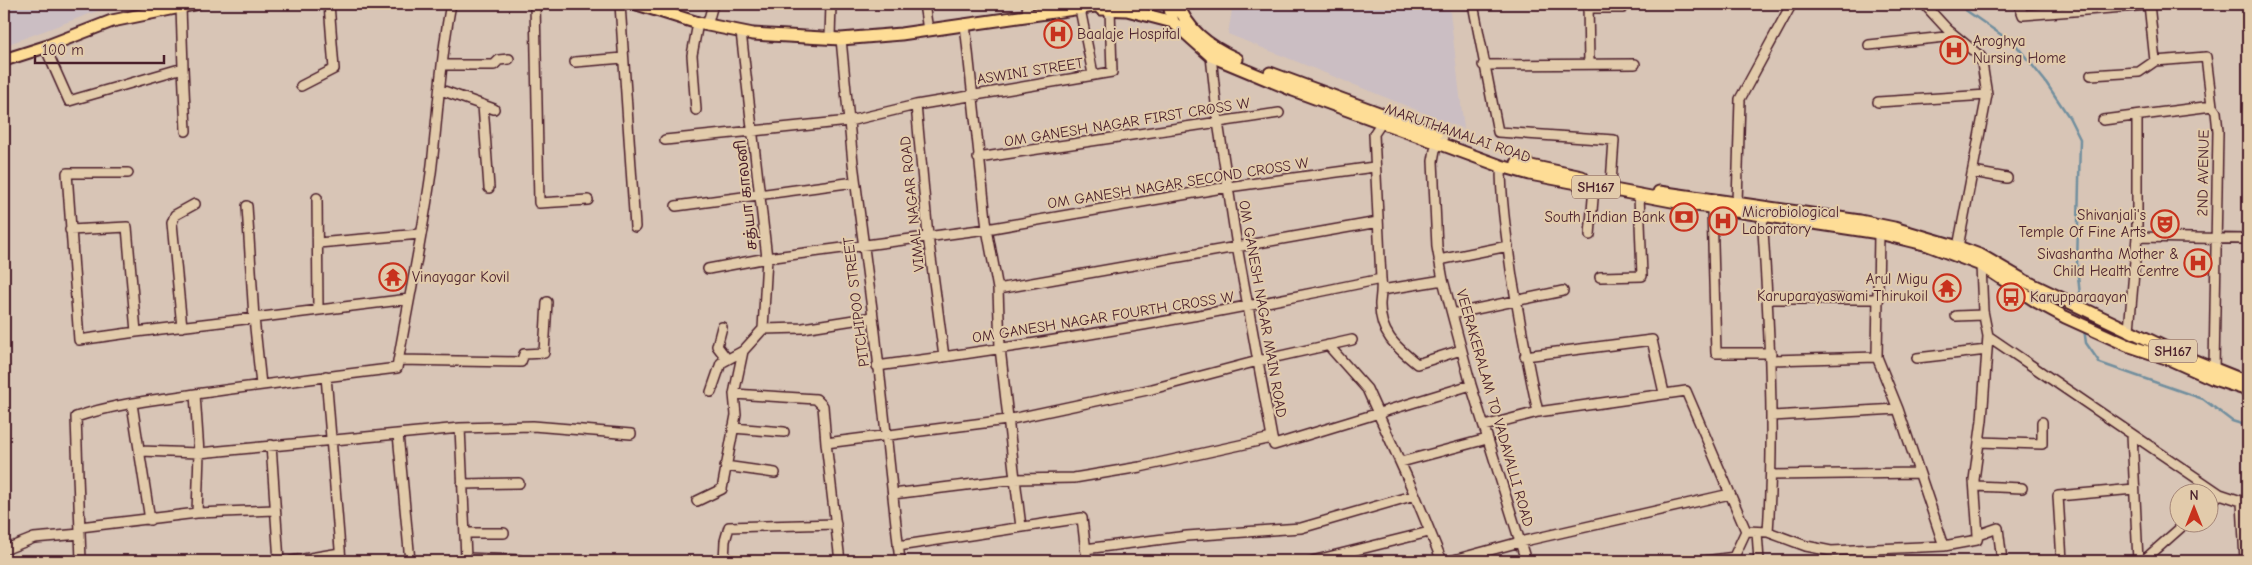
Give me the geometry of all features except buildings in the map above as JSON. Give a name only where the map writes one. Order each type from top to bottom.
[{"type":"main road","points":[[4,60],[45,47],[112,20],[156,8],[196,4]]},
{"type":"main road","points":[[637,4],[663,8],[703,24],[752,34],[835,38],[928,30],[965,24],[1027,9],[1110,6],[1173,22],[1169,4]]},
{"type":"main road","points":[[1127,10],[1157,9],[1161,4]]},
{"type":"main road","name":"MARUTHAMALAI ROAD","points":[[1169,4],[1180,9],[1197,32],[1223,53],[1501,166],[1594,187],[1712,208],[1879,233],[1982,261],[2051,310],[2099,332],[2214,379],[2248,390]]},
{"type":"main road","name":"MARUTHAMALAI ROAD","points":[[1173,22],[1211,56],[1293,90],[1384,118]]},
{"type":"main road","name":"MARUTHAMALAI ROAD","points":[[1441,140],[1519,164],[1611,183],[1819,214],[1894,228],[1958,247],[1982,261],[2214,370],[2248,382]]},
{"type":"street","points":[[301,86],[334,69],[329,4]]},
{"type":"street","points":[[81,561],[76,417],[102,408],[326,376],[397,368],[430,176],[441,90],[445,33],[451,4]]},
{"type":"street","points":[[535,4],[539,203],[588,200]]},
{"type":"street","points":[[620,4],[635,227]]},
{"type":"street","points":[[696,110],[692,55],[703,24],[713,4]]},
{"type":"street","name":"PITCHIPOO STREET","points":[[831,4],[849,121],[900,561]]},
{"type":"street","points":[[924,4],[928,30]]},
{"type":"street","points":[[1473,4],[1483,65],[1498,132],[1614,140],[1611,183]]},
{"type":"street","points":[[1924,4],[1956,36],[1981,57],[1987,96],[1958,247]]},
{"type":"street","points":[[2019,4],[2024,15],[2149,5],[2156,61],[2139,72],[2091,75]]},
{"type":"street","name":"ASWINI STREET","points":[[972,94],[1112,72],[1110,6]]},
{"type":"street","points":[[1589,64],[1588,6],[1623,8]]},
{"type":"street","points":[[181,7],[186,131]]},
{"type":"street","points":[[1737,203],[1740,99],[1790,7]]},
{"type":"street","points":[[1084,8],[1093,74]]},
{"type":"street","points":[[965,24],[978,158],[987,229],[998,289],[1000,348],[1020,527]]},
{"type":"street","name":"சத்யா காலனி","points":[[741,32],[767,258],[928,236]]},
{"type":"street","points":[[1869,45],[1956,36]]},
{"type":"street","points":[[45,47],[69,102],[183,68]]},
{"type":"street","name":"OM GANESH NAGAR MAIN ROAD","points":[[893,494],[1015,479],[1074,478],[1272,438],[1237,246],[1218,122],[1211,56]]},
{"type":"street","name":"2ND AVENUE","points":[[2156,61],[2206,57],[2212,106],[2216,112],[2218,131],[2214,370]]},
{"type":"street","points":[[575,62],[624,58]]},
{"type":"street","points":[[443,65],[494,65],[499,60],[509,59]]},
{"type":"street","points":[[1483,65],[1634,64]]},
{"type":"street","points":[[441,90],[494,109]]},
{"type":"street","points":[[665,140],[849,121],[972,94]]},
{"type":"street","points":[[1878,102],[1987,96]]},
{"type":"street","points":[[483,105],[489,188]]},
{"type":"street","name":"VIMAL NAGAR ROAD","points":[[916,105],[928,236],[944,357]]},
{"type":"street","points":[[2103,120],[2212,106]]},
{"type":"street","name":"OM GANESH NAGAR FIRST CROSS W","points":[[978,158],[1279,113]]},
{"type":"street","points":[[2129,330],[2137,237],[2137,116]]},
{"type":"street","points":[[1384,118],[1374,134],[1374,167],[1382,279],[1380,304],[1382,324],[1393,344],[1417,364],[1461,350]]},
{"type":"street","name":"VEERAKERALAM TO VADAVALLI ROAD","points":[[1441,140],[1435,150],[1433,161],[1437,247],[1443,280],[1470,385],[1526,561]]},
{"type":"street","points":[[1501,166],[1501,188],[1516,301],[1525,356],[1538,412]]},
{"type":"street","name":"OM GANESH NAGAR SECOND CROSS W","points":[[928,236],[987,229],[1228,187],[1374,167]]},
{"type":"street","points":[[1972,172],[2007,178]]},
{"type":"street","points":[[128,173],[67,173],[79,340],[409,299]]},
{"type":"street","points":[[676,206],[855,182]]},
{"type":"street","points":[[1590,235],[1594,187]]},
{"type":"street","points":[[1600,277],[1642,276],[1639,195]]},
{"type":"street","points":[[317,198],[318,309]]},
{"type":"street","points":[[182,327],[172,223],[174,215],[194,204]]},
{"type":"street","points":[[247,206],[254,318],[261,385]]},
{"type":"street","points":[[1712,208],[1716,353],[1771,357],[1877,357]]},
{"type":"street","points":[[1762,215],[1771,357],[1772,475],[1768,532]]},
{"type":"street","points":[[998,289],[1378,222]]},
{"type":"street","points":[[70,230],[127,227],[136,332]]},
{"type":"street","points":[[1879,233],[1877,357],[1898,409],[1944,546]]},
{"type":"street","points":[[318,243],[420,234]]},
{"type":"street","points":[[2137,237],[2248,239]]},
{"type":"street","points":[[1439,260],[1508,246]]},
{"type":"street","points":[[708,269],[767,258],[763,329],[743,351],[721,363],[711,392]]},
{"type":"street","points":[[1746,532],[1768,532],[1806,546],[1831,551],[1944,546],[1977,540],[1975,486],[1988,336],[1983,315],[1982,261]]},
{"type":"street","name":"OM GANESH NAGAR FOURTH CROSS W","points":[[877,366],[944,357],[1249,307],[1382,279]]},
{"type":"street","points":[[1382,290],[1443,280]]},
{"type":"street","points":[[1452,314],[1563,291]]},
{"type":"street","points":[[1768,299],[1879,299]]},
{"type":"street","points":[[398,360],[521,362],[524,354],[544,353],[547,302]]},
{"type":"street","points":[[1956,316],[1983,315]]},
{"type":"street","points":[[763,329],[803,328],[873,317]]},
{"type":"street","points":[[722,327],[717,346],[728,359]]},
{"type":"street","points":[[1988,336],[2202,482]]},
{"type":"street","points":[[826,443],[1007,420],[1152,389],[1258,361],[1352,340]]},
{"type":"street","points":[[1525,356],[1652,340],[1664,393]]},
{"type":"street","points":[[1328,345],[1366,389],[1401,462],[1442,561]]},
{"type":"street","points":[[1917,358],[1987,350]]},
{"type":"street","points":[[697,501],[722,489],[736,415],[734,394],[743,351]]},
{"type":"street","points":[[292,561],[341,557],[326,376]]},
{"type":"street","points":[[1272,438],[1274,445],[1470,385]]},
{"type":"street","points":[[1484,426],[1538,412],[1686,391],[1746,532],[1734,559],[1705,561]]},
{"type":"street","points":[[195,394],[199,453],[197,513]]},
{"type":"street","points":[[734,394],[816,399],[823,406],[840,561]]},
{"type":"street","points":[[132,404],[150,520]]},
{"type":"street","points":[[1771,416],[1898,409]]},
{"type":"street","points":[[1979,442],[2042,444],[2042,422]]},
{"type":"street","points":[[140,451],[199,453],[460,428],[533,426],[631,434]]},
{"type":"street","points":[[460,428],[466,558],[519,560]]},
{"type":"street","points":[[733,428],[784,432]]},
{"type":"street","points":[[398,434],[410,561]]},
{"type":"street","points":[[2132,434],[2138,561]]},
{"type":"street","points":[[1401,462],[1487,439]]},
{"type":"street","points":[[270,445],[279,561]]},
{"type":"street","points":[[725,466],[775,473]]},
{"type":"street","points":[[1772,475],[1919,473]]},
{"type":"street","points":[[462,484],[519,483]]},
{"type":"street","points":[[1975,486],[2022,488]]},
{"type":"street","points":[[2062,561],[2058,496],[2134,489]]},
{"type":"street","points":[[1450,561],[1520,542],[1730,494]]},
{"type":"street","points":[[2220,494],[2245,503],[2244,561]]},
{"type":"street","points":[[1085,549],[1187,536],[1301,528],[1415,495]]},
{"type":"street","points":[[4,550],[34,538],[197,513],[275,510]]},
{"type":"street","points":[[898,546],[1082,518],[1087,561]]},
{"type":"street","points":[[724,561],[725,541],[729,527],[836,524]]},
{"type":"street","points":[[1978,535],[1998,528],[2002,561]]},
{"type":"street","points":[[1312,561],[1430,532]]},
{"type":"street","points":[[1757,532],[1759,561]]},
{"type":"street","points":[[2143,561],[2176,532]]},
{"type":"street","points":[[465,533],[504,533]]},
{"type":"shaded area","points":[[4,4],[116,4],[6,45]]},
{"type":"shaded area","points":[[1233,4],[1449,4],[1464,129],[1228,34]]},
{"type":"waterway","points":[[1961,4],[1964,9],[2016,45],[2045,81],[2069,117],[2080,139],[2077,267],[2081,304]]},
{"type":"waterway","points":[[2084,329],[2086,343],[2100,363],[2203,399],[2232,421],[2248,426]]},
{"type":"place","name":"Baalaje Hospital","points":[[1058,34]]},
{"type":"place","name":"Aroghya Nursing Home","points":[[1954,50]]},
{"type":"place","name":"South Indian Bank","points":[[1684,217]]},
{"type":"place","name":"Microbiological Laboratory","points":[[1723,221]]},
{"type":"place","name":"Shivanjali's Temple Of Fine Arts","points":[[2165,224]]},
{"type":"place","name":"Sivashantha Mother & Child Health Centre","points":[[2198,263]]},
{"type":"place","name":"Vinayagar Kovil","points":[[393,277]]},
{"type":"place","name":"Arul Migu Karuparayaswami Thirukoil","points":[[1947,288]]},
{"type":"place","name":"Karupparaayan","points":[[2011,297]]}]
